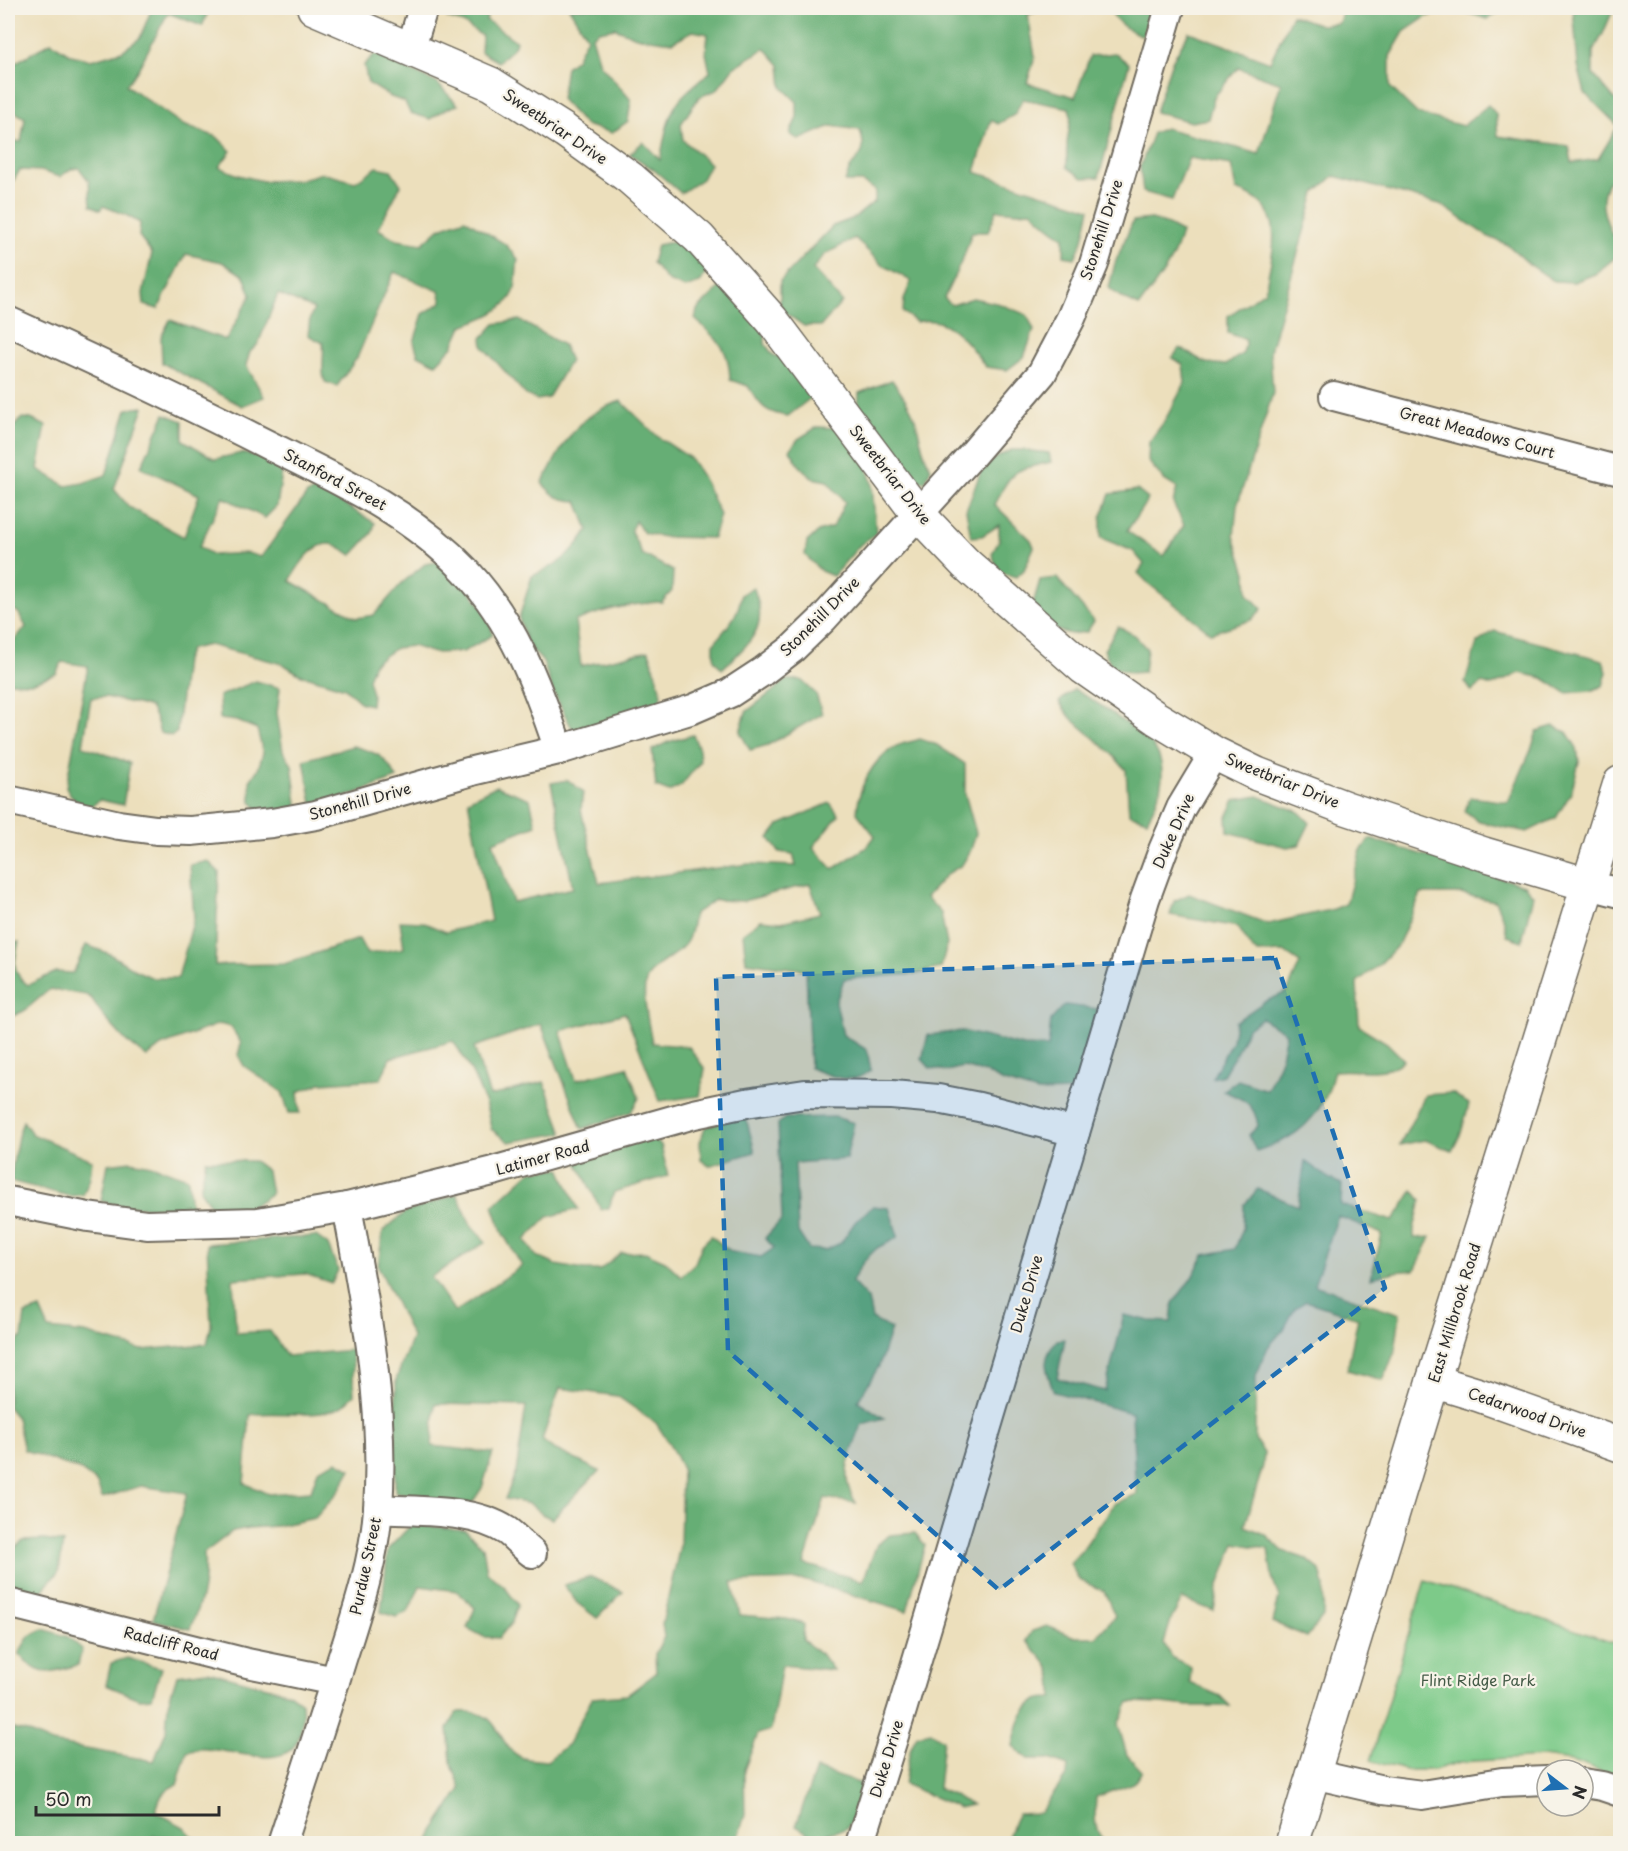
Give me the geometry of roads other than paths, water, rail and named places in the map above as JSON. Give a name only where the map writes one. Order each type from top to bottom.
[{"type":"street","name":"Sweetbriar Drive","points":[[314,8],[491,84],[565,131],[630,178],[699,238],[772,320],[918,514],[966,564],[1079,664],[1156,718],[1214,753],[1257,774],[1346,808],[1484,854],[1589,885]]},
{"type":"street","points":[[411,48],[423,8]]},
{"type":"street","name":"Stonehill Drive","points":[[8,800],[119,825],[190,831],[316,815],[472,771],[559,750],[693,709],[738,688],[792,649],[823,619],[1042,374],[1071,318],[1094,264],[1170,8]]},
{"type":"street","name":"Stanford Street","points":[[8,321],[196,408],[366,495],[427,534],[465,570],[497,610],[521,650],[540,693],[559,750]]},
{"type":"street","name":"Great Meadows Court","points":[[1334,396],[1620,471]]},
{"type":"street","name":"Duke Drive","points":[[860,1844],[1143,907],[1181,808],[1214,753]]},
{"type":"street","name":"East Millbrook Road","points":[[1292,1844],[1433,1381],[1620,783]]},
{"type":"street","points":[[1589,885],[1620,893]]},
{"type":"street","name":"Latimer Road","points":[[8,1201],[88,1217],[147,1225],[258,1222],[347,1208],[493,1171],[694,1114],[746,1102],[805,1094],[892,1095],[938,1099],[979,1107],[1075,1132]]},
{"type":"street","name":"Purdue Street","points":[[282,1844],[364,1591],[378,1509],[379,1434],[375,1380],[367,1316],[347,1208]]},
{"type":"street","name":"Cedarwood Drive","points":[[1433,1381],[1620,1445]]},
{"type":"street","points":[[378,1509],[463,1514],[484,1520],[506,1531],[532,1553]]},
{"type":"street","name":"Radcliff Road","points":[[8,1603],[247,1663],[335,1681]]},
{"type":"street","points":[[1313,1774],[1383,1790],[1422,1795],[1502,1782],[1535,1781]]},
{"type":"street","points":[[1595,1785],[1620,1792]]},
{"type":"park label","name":"Flint Ridge Park","points":[[1478,1681]]}]
